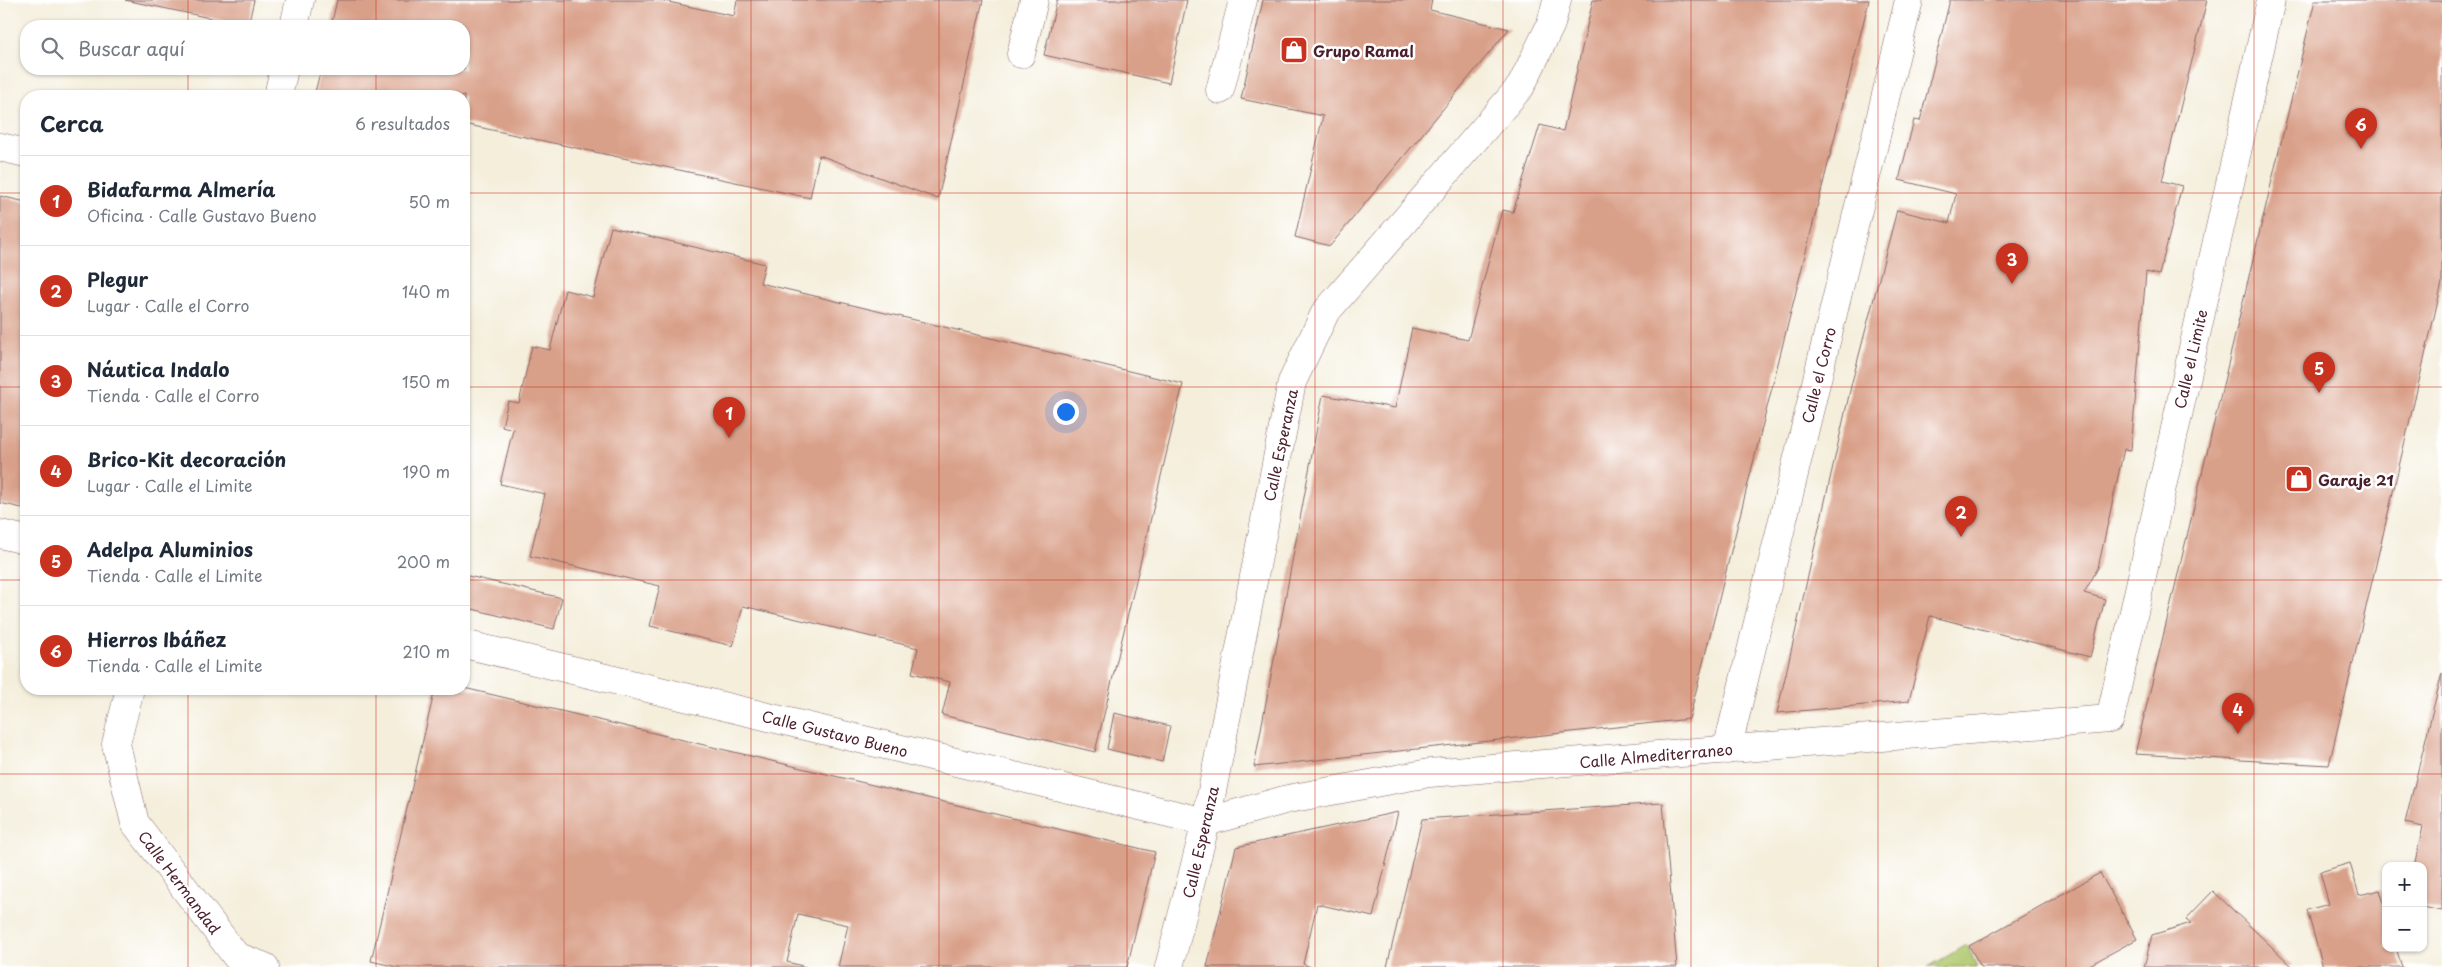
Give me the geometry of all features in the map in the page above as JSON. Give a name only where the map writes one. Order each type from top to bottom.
[{"type":"street","points":[[295,20],[300,0]]},
{"type":"street","points":[[1021,54],[1034,0]]},
{"type":"street","points":[[1220,90],[1243,0]]},
{"type":"street","name":"Calle Esperanza","points":[[1169,967],[1206,822],[1292,382],[1325,313],[1521,86],[1551,24],[1557,0]]},
{"type":"street","name":"Calle el Corro","points":[[1727,750],[1909,0]]},
{"type":"street","name":"Calle el Limite","points":[[2110,719],[2271,0]]},
{"type":"street","points":[[279,90],[283,75]]},
{"type":"street","points":[[0,147],[20,152]]},
{"type":"street","points":[[0,534],[20,539]]},
{"type":"street","name":"Calle Gustavo Bueno","points":[[470,645],[1206,822]]},
{"type":"street","name":"Calle Hermandad","points":[[128,695],[116,744],[135,824],[236,962]]},
{"type":"street","name":"Calle Almediterraneo","points":[[1206,822],[1288,799],[1428,773],[2110,719]]},
{"type":"street","points":[[236,962],[265,967]]},
{"type":"green space","points":[[1967,945],[1977,967],[1928,967]]},
{"type":"building","points":[[125,0],[254,0],[249,20],[220,20]]},
{"type":"building","points":[[337,0],[659,0],[734,16],[737,0],[983,0],[938,199],[819,155],[810,198],[470,125],[470,90],[316,90],[319,75],[470,75],[470,20],[332,20]]},
{"type":"building","points":[[1057,0],[1187,0],[1169,83],[1044,55]]},
{"type":"building","points":[[1263,0],[1432,0],[1430,10],[1509,29],[1330,246],[1295,237],[1323,116],[1241,99]]},
{"type":"building","points":[[1593,0],[1869,0],[1689,719],[1254,767],[1323,395],[1395,408],[1412,328],[1468,340],[1502,210],[1513,212],[1540,125],[1563,131]]},
{"type":"building","points":[[1950,0],[2207,0],[2162,181],[2182,186],[2159,275],[2146,272],[2131,450],[2124,449],[2098,568],[2084,593],[2105,599],[2090,657],[1930,616],[1909,701],[1777,713],[1852,382],[1897,210],[1949,223],[1956,194],[1899,180],[1914,120],[1920,121]]},
{"type":"building","points":[[2315,0],[2442,0],[2442,283],[2329,765],[2135,754]]},
{"type":"building","points":[[0,196],[20,201],[20,508],[0,503]]},
{"type":"building","points":[[611,227],[765,264],[760,283],[1183,384],[1095,752],[942,715],[950,682],[912,673],[918,648],[743,606],[733,646],[650,626],[660,586],[530,556],[545,494],[500,484],[513,429],[502,426],[508,401],[519,403],[532,346],[550,350],[565,290],[593,297]]},
{"type":"building","points":[[470,576],[562,598],[554,629],[470,608]]},
{"type":"building","points":[[2442,673],[2442,911],[2427,908],[2427,862],[2415,862],[2423,827],[2405,823]]},
{"type":"building","points":[[470,689],[1155,852],[1127,967],[838,967],[848,925],[798,914],[787,962],[806,967],[397,967],[371,961],[434,695],[470,695]]},
{"type":"building","points":[[1114,713],[1170,726],[1162,762],[1107,749]]},
{"type":"building","points":[[1663,803],[1677,967],[1387,967],[1422,819]]},
{"type":"building","points":[[1398,812],[1373,917],[1317,904],[1303,964],[1311,967],[1207,967],[1236,847]]},
{"type":"building","points":[[2350,863],[2359,895],[2380,890],[2382,897],[2382,952],[2397,952],[2402,967],[2323,967],[2307,910],[2329,904],[2320,872]]},
{"type":"building","points":[[2100,873],[2137,939],[2086,967],[1981,967],[1969,946]]},
{"type":"building","points":[[2213,891],[2293,967],[2144,967],[2152,935],[2191,923],[2186,919]]},
{"type":"place","name":"Grupo Ramal","points":[[1294,50]]},
{"type":"place","name":"Hierros Ibáñez","points":[[2361,149]]},
{"type":"place","name":"Náutica Indalo","points":[[2012,284]]},
{"type":"place","name":"Adelpa Aluminios","points":[[2319,393]]},
{"type":"place","name":"Bidafarma Almería","points":[[729,438]]},
{"type":"place","name":"Garaje 21","points":[[2299,479]]},
{"type":"place","name":"Plegur","points":[[1961,537]]},
{"type":"place","name":"Brico-Kit decoración","points":[[2238,734]]}]
